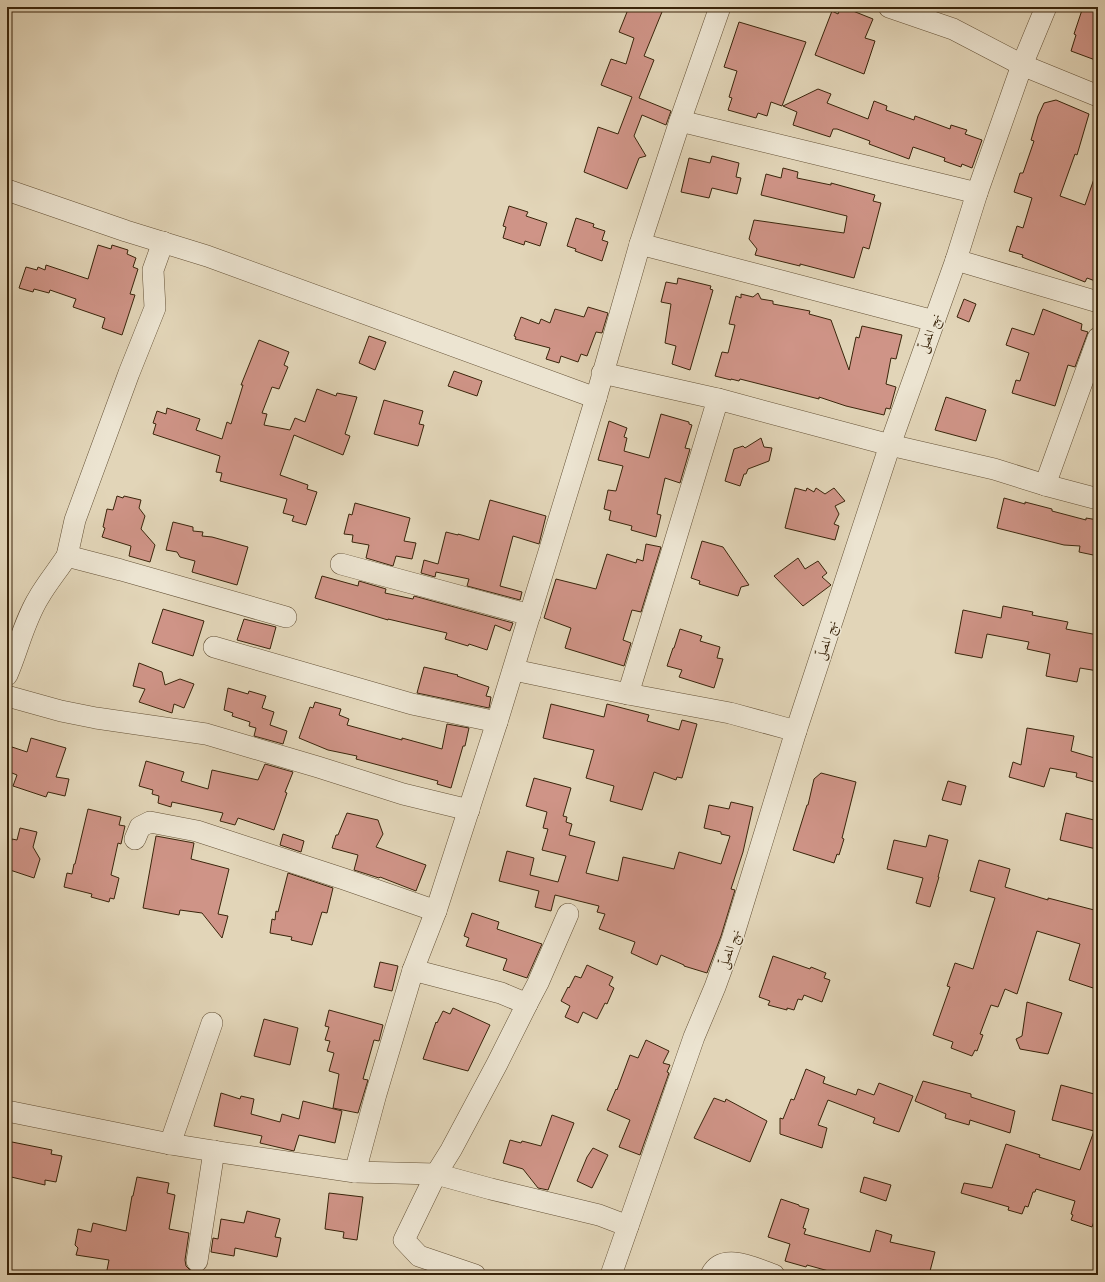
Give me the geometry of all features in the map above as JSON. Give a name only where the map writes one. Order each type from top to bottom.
[{"type":"street","points":[[355,1172],[376,1094],[413,970],[436,911],[514,670],[596,398],[640,244],[680,121],[720,7]]},
{"type":"street","points":[[889,7],[953,30],[1022,65],[1098,96]]},
{"type":"street","name":"نهج المصلّى","points":[[611,1275],[694,1037],[715,987],[732,940],[796,731],[890,445],[956,260],[1022,65],[1046,7]]},
{"type":"street","points":[[680,121],[978,193]]},
{"type":"street","points":[[7,190],[207,256],[295,287],[596,398]]},
{"type":"street","points":[[7,675],[25,626],[38,597],[67,556],[75,520],[155,308],[153,270],[163,242]]},
{"type":"street","points":[[640,244],[934,321]]},
{"type":"street","points":[[956,260],[1098,302]]},
{"type":"street","points":[[1045,485],[1098,338]]},
{"type":"street","points":[[602,373],[718,399],[890,445],[994,469],[1045,485],[1098,499]]},
{"type":"street","points":[[628,694],[718,399]]},
{"type":"street","points":[[67,556],[286,617]]},
{"type":"street","points":[[342,564],[530,615]]},
{"type":"street","points":[[214,647],[412,704],[497,722]]},
{"type":"street","points":[[514,670],[628,694],[730,713],[796,731]]},
{"type":"street","points":[[7,696],[61,711],[96,718],[206,734],[403,794],[469,810]]},
{"type":"street","points":[[135,839],[140,827],[150,822],[197,831],[337,876],[436,911]]},
{"type":"street","points":[[475,1275],[419,1256],[404,1240],[436,1174],[452,1150],[538,983],[568,914]]},
{"type":"street","points":[[413,970],[500,993],[527,1004]]},
{"type":"street","points":[[170,1144],[212,1023]]},
{"type":"street","points":[[7,1111],[170,1144],[355,1172],[436,1174],[599,1215],[628,1226]]},
{"type":"street","points":[[196,1261],[214,1151]]},
{"type":"street","points":[[711,1275],[714,1268],[724,1263],[737,1263],[774,1275]]},
{"type":"building","points":[[629,7],[664,7],[644,56],[654,60],[639,98],[671,111],[666,125],[642,115],[634,136],[646,156],[639,158],[627,189],[584,172],[598,127],[618,134],[632,97],[601,85],[611,59],[626,64],[634,38],[619,32]]},
{"type":"building","points":[[841,7],[873,19],[865,38],[875,41],[864,74],[815,55],[832,11],[838,14]]},
{"type":"building","points":[[1083,7],[1098,7],[1098,61],[1071,51],[1076,35],[1074,34]]},
{"type":"building","points":[[739,22],[806,42],[782,106],[771,102],[767,116],[758,113],[756,118],[728,110],[732,98],[729,97],[737,71],[724,67]]},
{"type":"building","points":[[818,89],[831,94],[827,103],[868,119],[874,101],[887,106],[886,110],[914,120],[915,116],[950,129],[951,125],[967,130],[965,134],[982,140],[972,168],[962,164],[961,167],[944,161],[945,158],[913,147],[909,159],[869,144],[870,141],[837,129],[833,129],[830,137],[793,125],[797,112],[783,106]]},
{"type":"building","points":[[1056,100],[1089,114],[1077,155],[1075,154],[1060,196],[1085,205],[1096,173],[1098,174],[1098,282],[1087,278],[1085,282],[1022,257],[1023,255],[1009,251],[1017,226],[1023,228],[1032,198],[1014,192],[1020,173],[1023,173],[1034,141],[1031,140],[1038,116],[1044,103]]},
{"type":"building","points":[[712,156],[739,163],[736,177],[741,178],[737,194],[712,188],[709,198],[681,192],[689,158],[710,163]]},
{"type":"building","points":[[783,168],[798,172],[797,178],[831,185],[831,183],[875,195],[873,201],[881,203],[869,249],[863,247],[854,278],[800,264],[800,266],[755,255],[757,249],[749,239],[754,220],[844,233],[847,216],[761,195],[766,174],[781,178]]},
{"type":"building","points":[[509,206],[528,212],[526,216],[547,223],[540,246],[525,241],[524,245],[503,238],[506,227],[503,226]]},
{"type":"building","points":[[576,218],[594,224],[593,227],[605,231],[602,240],[608,242],[602,261],[575,251],[576,249],[567,246]]},
{"type":"building","points":[[98,245],[111,249],[112,245],[128,250],[127,254],[136,258],[133,267],[138,269],[130,294],[135,295],[122,335],[102,328],[105,318],[73,307],[76,299],[50,290],[49,293],[34,289],[33,292],[19,288],[26,267],[37,270],[38,267],[45,270],[46,265],[88,279]]},
{"type":"building","points":[[678,278],[711,286],[710,289],[713,290],[690,370],[672,364],[676,346],[665,343],[671,304],[661,302],[666,282],[677,284]]},
{"type":"building","points":[[758,293],[761,299],[773,301],[773,304],[810,311],[809,314],[831,320],[849,370],[856,337],[859,338],[862,326],[902,335],[896,359],[891,358],[886,384],[896,387],[890,409],[886,408],[884,415],[846,406],[819,397],[819,399],[740,379],[739,381],[715,376],[722,352],[728,353],[735,325],[729,324],[736,296],[741,298],[741,294],[753,297]]},
{"type":"building","points":[[964,299],[976,304],[969,322],[957,317]]},
{"type":"building","points":[[588,307],[608,313],[602,333],[596,332],[587,356],[581,354],[578,362],[561,356],[559,363],[546,359],[550,348],[515,339],[516,337],[514,336],[521,317],[539,324],[541,319],[550,323],[555,309],[584,317]]},
{"type":"building","points":[[1043,309],[1082,324],[1081,330],[1088,332],[1075,367],[1068,365],[1055,406],[1012,393],[1016,380],[1020,381],[1029,353],[1006,345],[1012,328],[1034,335]]},
{"type":"building","points":[[369,336],[386,342],[375,370],[359,363]]},
{"type":"building","points":[[259,340],[289,352],[284,365],[288,367],[279,389],[272,387],[262,413],[267,414],[264,425],[290,430],[295,418],[305,422],[317,389],[336,396],[337,393],[357,397],[345,434],[350,436],[343,455],[294,435],[280,475],[308,485],[307,489],[317,492],[306,525],[292,521],[294,516],[283,513],[287,499],[220,481],[222,473],[216,472],[220,456],[153,434],[156,424],[153,423],[157,411],[166,414],[167,408],[200,419],[196,430],[222,439],[227,422],[231,424],[243,385],[241,385]]},
{"type":"building","points":[[454,371],[482,381],[477,396],[448,386]]},
{"type":"building","points":[[946,397],[986,410],[976,441],[935,430]]},
{"type":"building","points":[[384,400],[423,411],[419,424],[424,425],[418,446],[374,434]]},
{"type":"building","points":[[661,414],[689,422],[689,424],[692,425],[685,448],[690,449],[680,483],[665,478],[657,514],[661,515],[656,537],[631,530],[632,526],[609,520],[611,511],[604,509],[608,490],[616,491],[623,466],[598,460],[609,421],[627,428],[624,437],[627,438],[624,451],[649,458]]},
{"type":"building","points":[[761,438],[764,447],[772,448],[769,461],[748,469],[746,474],[744,474],[740,486],[725,481],[734,449],[743,446],[745,448]]},
{"type":"building","points":[[795,488],[806,491],[807,488],[814,492],[816,488],[825,494],[834,488],[845,501],[835,506],[839,514],[834,524],[839,526],[835,540],[785,528]]},
{"type":"building","points":[[117,496],[141,500],[139,508],[145,516],[141,529],[155,545],[150,562],[129,556],[131,546],[102,537],[105,528],[103,527],[107,509],[113,510]]},
{"type":"building","points":[[1004,498],[1052,509],[1052,511],[1086,520],[1086,518],[1098,520],[1098,556],[1079,552],[1080,546],[1064,545],[997,528]]},
{"type":"building","points":[[490,500],[546,516],[539,544],[513,536],[500,586],[522,592],[520,600],[467,586],[469,579],[436,572],[435,577],[421,573],[424,560],[438,564],[446,532],[479,540]]},
{"type":"building","points":[[355,503],[410,518],[404,541],[416,543],[412,559],[396,556],[393,566],[366,558],[369,545],[352,542],[353,535],[344,534],[349,514],[352,515]]},
{"type":"building","points":[[173,522],[193,527],[193,531],[203,532],[202,536],[212,537],[248,547],[237,585],[192,572],[195,561],[180,557],[177,552],[166,550]]},
{"type":"building","points":[[702,541],[723,547],[749,585],[741,587],[738,596],[699,584],[700,581],[691,578]]},
{"type":"building","points":[[646,544],[661,547],[641,612],[632,610],[623,640],[631,643],[624,666],[565,648],[571,628],[544,618],[556,579],[596,589],[607,554],[636,563],[637,559],[643,561]]},
{"type":"building","points":[[798,558],[805,569],[818,561],[827,573],[822,577],[831,585],[803,606],[774,576]]},
{"type":"building","points":[[322,576],[358,586],[359,581],[386,589],[385,593],[413,599],[414,596],[513,623],[510,631],[495,625],[487,650],[469,644],[468,646],[445,639],[447,633],[388,620],[315,598]]},
{"type":"building","points":[[1003,606],[1033,612],[1032,615],[1068,622],[1066,629],[1098,635],[1098,671],[1080,668],[1077,682],[1046,676],[1050,654],[1027,649],[1029,642],[987,634],[982,658],[955,653],[963,610],[1001,618]]},
{"type":"building","points":[[163,609],[204,621],[193,656],[152,643]]},
{"type":"building","points":[[244,619],[276,627],[270,649],[237,640]]},
{"type":"building","points":[[680,629],[702,636],[700,641],[720,647],[717,658],[723,659],[714,688],[679,677],[682,670],[667,666]]},
{"type":"building","points":[[139,663],[162,672],[165,685],[180,679],[194,684],[184,708],[174,704],[172,713],[139,702],[145,689],[133,686]]},
{"type":"building","points":[[424,667],[458,675],[457,676],[489,687],[486,696],[491,697],[489,708],[417,693]]},
{"type":"building","points":[[228,688],[248,694],[249,691],[266,696],[262,708],[274,712],[270,725],[287,731],[283,744],[254,736],[256,728],[249,726],[250,722],[232,716],[233,713],[224,710]]},
{"type":"building","points":[[315,702],[341,709],[339,715],[349,719],[347,725],[442,749],[447,724],[469,728],[465,746],[463,746],[451,788],[437,784],[438,781],[356,759],[357,756],[328,750],[299,738],[310,707],[313,708]]},
{"type":"building","points":[[551,704],[604,717],[607,704],[649,715],[647,721],[679,730],[682,720],[697,724],[682,778],[677,777],[676,780],[654,772],[642,810],[610,801],[614,786],[586,778],[594,750],[543,738]]},
{"type":"building","points":[[1027,728],[1074,736],[1071,751],[1098,759],[1098,783],[1076,777],[1077,773],[1050,768],[1044,787],[1009,777],[1013,762],[1021,765]]},
{"type":"building","points":[[31,738],[66,748],[56,777],[69,779],[65,796],[48,792],[46,797],[13,786],[17,775],[7,771],[7,764],[12,747],[27,752]]},
{"type":"building","points":[[146,761],[184,772],[181,781],[208,789],[212,770],[258,780],[265,764],[293,772],[285,792],[287,793],[274,830],[238,818],[235,825],[220,821],[223,813],[172,802],[171,807],[158,803],[159,796],[152,794],[153,790],[139,786]]},
{"type":"building","points":[[821,773],[856,782],[842,838],[844,839],[839,855],[837,854],[834,863],[793,850],[808,805],[814,779]]},
{"type":"building","points":[[534,778],[571,788],[563,816],[567,817],[566,822],[572,824],[569,835],[595,842],[586,873],[618,881],[623,857],[674,869],[679,852],[721,864],[730,836],[704,828],[709,805],[729,809],[731,802],[753,807],[743,852],[731,889],[735,890],[721,936],[707,973],[684,966],[661,955],[657,965],[631,953],[635,942],[599,929],[605,914],[597,912],[599,906],[555,895],[551,911],[535,907],[539,891],[499,881],[507,851],[534,858],[530,875],[558,882],[566,856],[542,850],[548,829],[543,828],[547,812],[526,806]]},
{"type":"building","points":[[948,781],[966,786],[961,805],[942,800]]},
{"type":"building","points":[[88,809],[121,817],[119,825],[125,826],[121,844],[118,843],[111,875],[119,878],[114,899],[110,898],[109,902],[91,897],[92,894],[64,887],[67,873],[72,874]]},
{"type":"building","points":[[347,813],[378,820],[383,834],[376,847],[426,865],[416,891],[380,877],[379,878],[354,870],[358,855],[332,848],[336,835],[338,835]]},
{"type":"building","points":[[1066,813],[1098,821],[1098,841],[1096,849],[1060,840]]},
{"type":"building","points":[[20,828],[37,832],[33,847],[40,859],[34,878],[7,869],[7,843],[11,844],[12,839],[17,840]]},
{"type":"building","points":[[283,834],[304,841],[301,852],[280,845]]},
{"type":"building","points":[[929,835],[948,840],[930,907],[916,903],[923,878],[887,869],[894,840],[926,847]]},
{"type":"building","points":[[156,836],[194,843],[191,859],[229,869],[218,914],[228,916],[222,938],[202,913],[180,910],[179,915],[143,908]]},
{"type":"building","points":[[979,860],[1010,869],[1005,887],[1048,900],[1048,898],[1098,911],[1098,983],[1095,982],[1093,988],[1069,980],[1080,944],[1037,931],[1017,994],[1005,989],[998,1007],[991,1005],[980,1034],[983,1035],[977,1051],[975,1050],[972,1056],[951,1048],[953,1042],[933,1035],[950,987],[947,986],[955,963],[973,969],[995,898],[970,891]]},
{"type":"building","points":[[288,873],[333,888],[327,913],[322,912],[312,945],[291,940],[292,937],[270,933],[272,919],[275,920],[276,911],[278,912]]},
{"type":"building","points":[[472,913],[499,922],[497,929],[542,944],[527,978],[503,970],[507,959],[466,946],[469,938],[464,936]]},
{"type":"building","points":[[773,956],[826,973],[824,978],[830,980],[822,1002],[804,995],[802,1000],[798,999],[794,1010],[787,1008],[787,1010],[768,1005],[770,1001],[759,997]]},
{"type":"building","points":[[380,962],[398,966],[392,991],[374,987]]},
{"type":"building","points":[[587,965],[613,977],[609,985],[614,988],[607,1004],[605,1003],[597,1019],[583,1012],[578,1023],[565,1017],[570,1006],[561,1001],[575,976],[581,978]]},
{"type":"building","points":[[1027,1002],[1062,1013],[1048,1054],[1020,1049],[1016,1039],[1022,1036]]},
{"type":"building","points":[[453,1008],[490,1025],[468,1071],[423,1059],[436,1022],[437,1023],[443,1011],[450,1014]]},
{"type":"building","points":[[329,1010],[383,1025],[379,1041],[374,1040],[363,1079],[368,1080],[358,1113],[333,1108],[339,1074],[329,1071],[334,1053],[327,1051],[330,1041],[325,1040],[329,1027],[325,1026]]},
{"type":"building","points":[[264,1019],[298,1028],[290,1065],[254,1056]]},
{"type":"building","points":[[646,1040],[669,1051],[663,1063],[670,1065],[667,1072],[669,1073],[640,1155],[619,1147],[630,1120],[607,1110],[616,1089],[617,1090],[630,1055],[638,1058]]},
{"type":"building","points":[[806,1069],[825,1077],[823,1083],[856,1095],[858,1089],[874,1095],[879,1083],[913,1096],[899,1132],[873,1123],[875,1118],[828,1100],[818,1125],[827,1128],[822,1148],[780,1134],[780,1118],[783,1119],[791,1099],[794,1100]]},
{"type":"building","points":[[923,1081],[971,1094],[971,1097],[1015,1111],[1010,1133],[970,1120],[969,1125],[945,1118],[946,1114],[915,1101]]},
{"type":"building","points":[[1061,1085],[1098,1095],[1098,1210],[1092,1227],[1071,1220],[1073,1215],[1071,1214],[1075,1201],[1036,1189],[1035,1192],[1033,1192],[1028,1207],[1025,1206],[1022,1214],[1008,1210],[1009,1207],[961,1193],[964,1183],[992,1188],[1006,1144],[1040,1155],[1039,1157],[1080,1170],[1094,1131],[1052,1120]]},
{"type":"building","points":[[221,1093],[240,1099],[241,1096],[254,1099],[251,1114],[280,1122],[282,1114],[299,1119],[303,1101],[342,1111],[335,1143],[299,1135],[294,1151],[260,1143],[262,1136],[214,1126]]},
{"type":"building","points":[[714,1098],[725,1102],[726,1099],[767,1121],[750,1162],[694,1138]]},
{"type":"building","points":[[552,1115],[574,1123],[548,1190],[538,1188],[523,1169],[503,1163],[510,1140],[521,1143],[522,1141],[541,1146]]},
{"type":"building","points":[[7,1141],[52,1150],[51,1154],[62,1156],[56,1182],[45,1180],[45,1185],[7,1176]]},
{"type":"building","points":[[593,1148],[608,1155],[592,1188],[577,1181],[587,1157]]},
{"type":"building","points":[[137,1177],[169,1183],[167,1193],[175,1195],[169,1229],[189,1233],[185,1260],[186,1266],[191,1271],[191,1275],[106,1275],[109,1260],[76,1255],[78,1248],[75,1245],[78,1229],[91,1232],[93,1223],[126,1231]]},
{"type":"building","points":[[864,1177],[891,1185],[886,1201],[860,1192]]},
{"type":"building","points":[[329,1193],[363,1197],[357,1240],[343,1238],[344,1232],[325,1229]]},
{"type":"building","points":[[781,1199],[809,1209],[803,1228],[806,1229],[804,1234],[870,1252],[876,1230],[892,1235],[890,1242],[935,1252],[929,1275],[843,1275],[807,1265],[806,1267],[785,1261],[790,1244],[768,1237]]},
{"type":"building","points":[[247,1211],[280,1219],[275,1237],[281,1238],[277,1257],[235,1248],[234,1256],[211,1252],[213,1238],[218,1239],[221,1219],[244,1223]]}]
